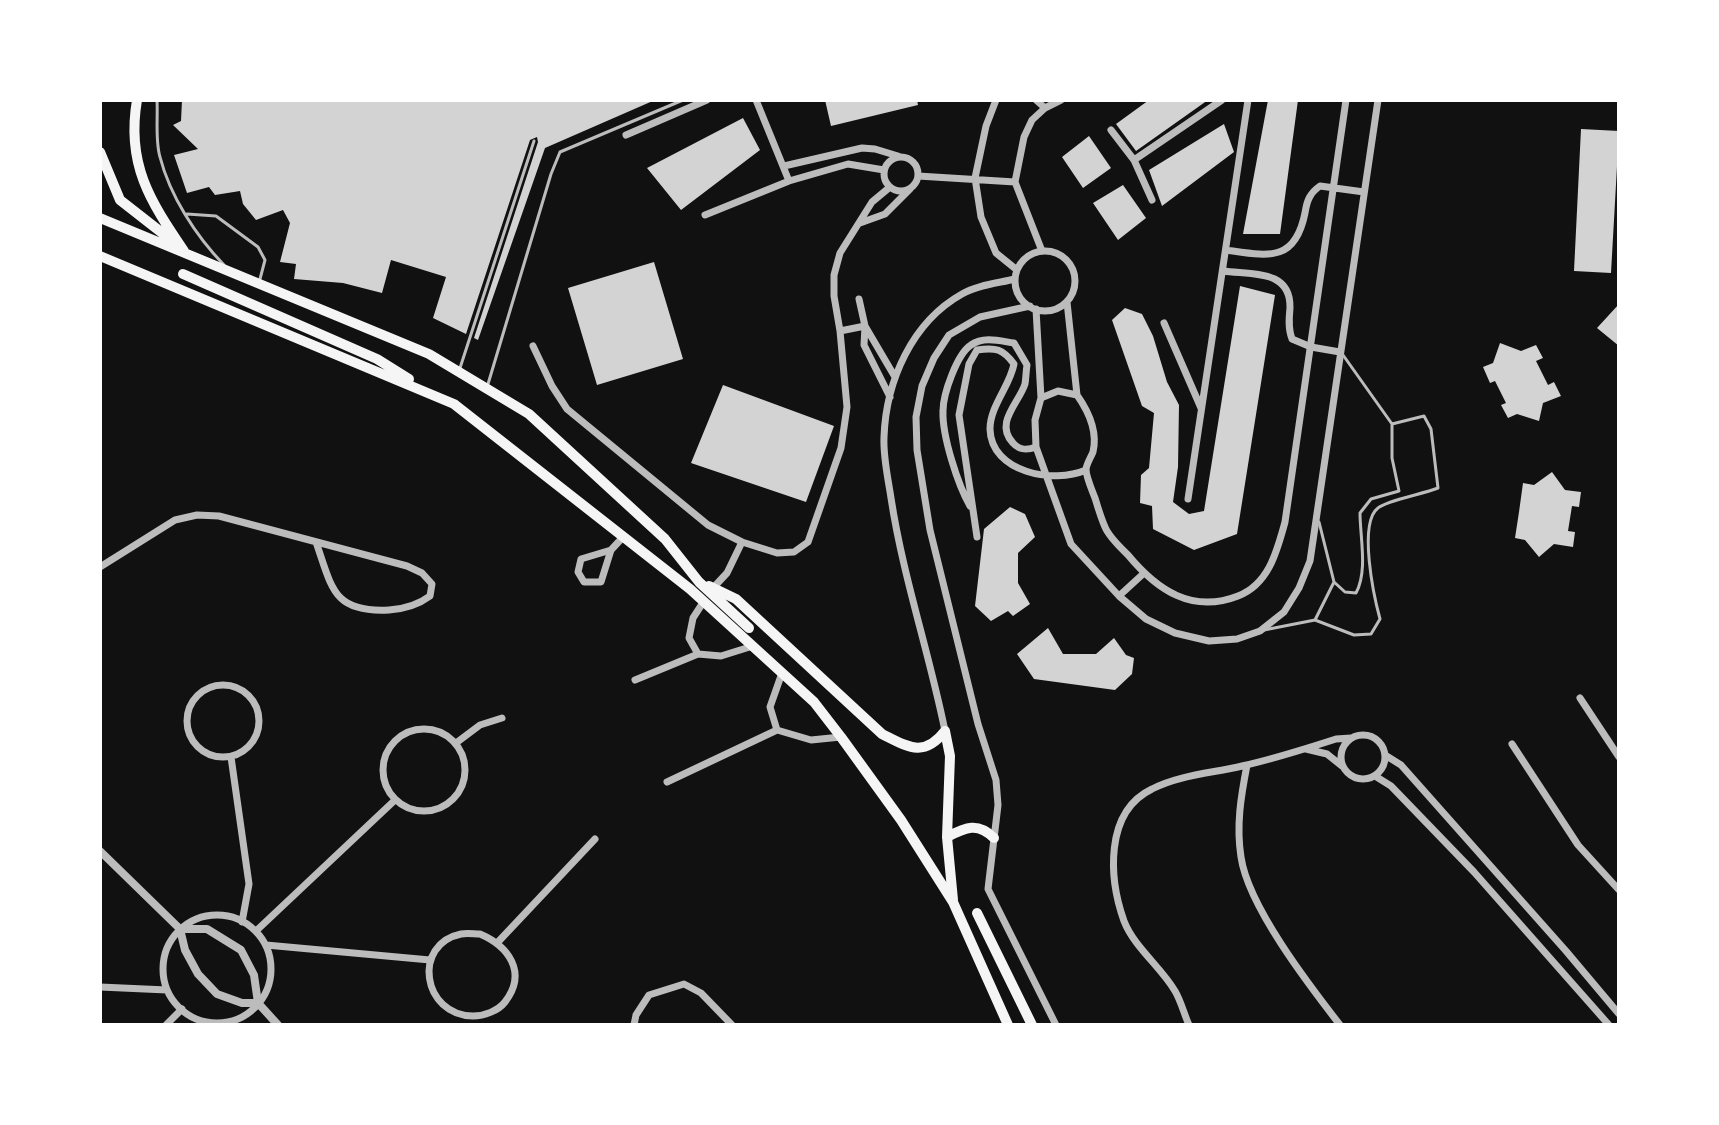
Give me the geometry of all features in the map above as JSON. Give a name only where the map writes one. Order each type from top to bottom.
[{"type":"main road","points":[[137,100],[133,122],[138,167],[152,204],[186,252]]},
{"type":"main road","points":[[100,152],[120,200],[186,252]]},
{"type":"main road","points":[[100,218],[429,354],[529,414],[665,539],[699,582],[749,628]]},
{"type":"main road","points":[[100,256],[435,395]]},
{"type":"main road","points":[[183,274],[377,359],[464,411],[704,601],[814,702],[901,820],[953,902],[1008,1025]]},
{"type":"main road","points":[[699,582],[736,599],[882,734],[909,747],[926,748],[945,731]]},
{"type":"main road","points":[[945,731],[950,756],[947,837],[953,902]]},
{"type":"main road","points":[[947,837],[972,826],[981,827],[994,838]]},
{"type":"main road","points":[[977,913],[1032,1025]]},
{"type":"street","points":[[626,135],[707,100]]},
{"type":"street","points":[[756,100],[789,181]]},
{"type":"street","points":[[996,100],[986,126],[975,178],[981,217],[996,253],[1017,270]]},
{"type":"street","points":[[1036,100],[1045,108]]},
{"type":"street","points":[[1042,251],[1015,182],[1024,137],[1032,120],[1045,108],[1061,100]]},
{"type":"street","points":[[1134,160],[1222,100]]},
{"type":"street","points":[[1188,499],[1248,100]]},
{"type":"street","points":[[1067,302],[1077,395],[1089,415],[1094,438],[1086,470],[1106,530],[1143,574],[1181,599],[1201,603],[1223,602],[1246,593],[1264,577],[1277,554],[1285,522],[1346,100]]},
{"type":"street","points":[[1056,1025],[988,889],[998,805],[996,780],[978,724],[930,530],[917,450],[916,417],[922,386],[934,358],[949,335],[980,317],[1033,308],[1053,310],[1067,302],[1074,290],[1074,270],[1061,255],[1042,251],[1027,257],[1017,270],[1015,279],[1019,295],[1033,308],[1041,398],[1035,420],[1036,447],[1071,544],[1119,596],[1146,619],[1175,633],[1209,641],[1237,639],[1260,631],[1284,612],[1299,588],[1310,561],[1378,100]]},
{"type":"street","points":[[1111,130],[1134,160],[1152,200]]},
{"type":"street","points":[[784,166],[846,150],[870,148],[908,158],[916,165],[916,180],[907,190],[898,191],[884,179],[889,160],[898,156]]},
{"type":"street","points":[[846,150],[848,164]]},
{"type":"street","points":[[705,215],[789,181],[848,164],[884,170]]},
{"type":"street","points":[[860,223],[885,214],[916,180],[975,178],[1015,182]]},
{"type":"street","points":[[1226,250],[1259,254],[1283,251],[1293,244],[1301,232],[1307,200],[1313,191],[1320,186],[1364,192]]},
{"type":"street","points":[[533,346],[567,409],[694,517],[742,542],[777,553],[794,552],[808,542],[841,448],[847,407],[834,275],[840,253],[872,202],[890,187]]},
{"type":"street","points":[[1223,271],[1274,277],[1283,282],[1290,295],[1289,332],[1292,339],[1311,347],[1340,352]]},
{"type":"street","points":[[945,731],[897,542],[884,438],[890,397],[895,377],[929,317],[965,292],[1015,279]]},
{"type":"street","points":[[859,299],[865,326],[864,345],[890,397]]},
{"type":"street","points":[[1164,323],[1202,410]]},
{"type":"street","points":[[840,331],[865,326]]},
{"type":"street","points":[[865,326],[895,377]]},
{"type":"street","points":[[971,508],[959,487],[943,411],[960,356],[973,343],[991,339],[1014,343],[1027,365],[1024,385],[1007,417],[1007,432],[1011,443],[1019,449],[1036,447]]},
{"type":"street","points":[[977,537],[959,415],[969,364],[977,350],[993,347],[1005,352],[1014,364],[1011,379],[992,414],[990,432],[999,453],[1021,471],[1066,477],[1086,470]]},
{"type":"street","points":[[1041,398],[1058,391],[1077,395]]},
{"type":"street","points":[[100,567],[175,520],[197,515],[219,516],[407,566],[422,573],[432,584],[430,596],[420,603],[398,609],[365,611],[348,605],[332,588],[316,542]]},
{"type":"street","points":[[611,550],[581,559],[578,572],[584,582],[601,582],[611,550],[624,536]]},
{"type":"street","points":[[713,588],[727,573],[742,542]]},
{"type":"street","points":[[1119,596],[1143,574]]},
{"type":"street","points":[[698,654],[689,638],[693,618],[704,601]]},
{"type":"street","points":[[635,680],[698,654],[721,656],[753,646]]},
{"type":"street","points":[[777,730],[770,707],[782,673]]},
{"type":"street","points":[[214,685],[233,686],[249,696],[258,712],[257,732],[247,748],[231,757],[212,756],[196,746],[187,729],[188,710],[198,694],[214,685]]},
{"type":"street","points":[[1580,698],[1619,757]]},
{"type":"street","points":[[456,743],[480,725],[502,718]]},
{"type":"street","points":[[426,728],[442,732],[456,743],[463,757],[465,772],[461,787],[452,800],[439,809],[424,812],[408,809],[395,800],[385,787],[382,770],[385,753],[395,739],[409,731],[426,728]]},
{"type":"street","points":[[667,782],[777,730],[811,740],[841,737]]},
{"type":"street","points":[[1189,1025],[1175,991],[1125,923],[1113,847],[1119,825],[1134,803],[1150,790],[1173,781],[1247,765],[1336,739],[1362,735],[1373,737],[1381,744],[1385,755],[1383,767],[1375,776],[1363,780],[1350,776],[1327,754],[1304,749]]},
{"type":"street","points":[[1342,766],[1344,746],[1351,738]]},
{"type":"street","points":[[1512,744],[1578,845],[1619,890]]},
{"type":"street","points":[[1385,755],[1401,765],[1619,1014]]},
{"type":"street","points":[[231,757],[249,884],[242,922]]},
{"type":"street","points":[[1247,765],[1238,817],[1241,859],[1253,894],[1305,981],[1340,1025]]},
{"type":"street","points":[[1375,776],[1391,786],[1474,872],[1609,1025]]},
{"type":"street","points":[[256,931],[395,800]]},
{"type":"street","points":[[498,942],[595,839]]},
{"type":"street","points":[[100,851],[180,929],[185,950],[198,974],[217,994],[242,1003],[258,1003]]},
{"type":"street","points":[[222,916],[242,922],[256,931],[266,945],[271,958],[269,987],[251,1011],[237,1018],[204,1022],[182,1009],[167,990],[162,972],[164,954],[171,938],[180,929],[202,918],[222,916]]},
{"type":"street","points":[[180,929],[207,929],[241,950],[254,975],[258,1003],[278,1025]]},
{"type":"street","points":[[480,934],[498,942],[513,961],[515,984],[504,1004],[484,1016],[460,1015],[439,1003],[428,983],[430,960],[442,944],[459,935],[480,934]]},
{"type":"street","points":[[266,945],[430,960]]},
{"type":"street","points":[[634,1025],[636,1015],[649,995],[684,984],[701,993],[732,1025]]},
{"type":"street","points":[[100,987],[167,990]]},
{"type":"street","points":[[166,1025],[182,1009]]},
{"type":"lane","points":[[157,100],[159,155],[201,240],[229,270]]},
{"type":"lane","points":[[487,389],[560,152],[683,100]]},
{"type":"lane","points":[[458,372],[534,141]]},
{"type":"lane","points":[[187,214],[216,216],[258,247],[265,260],[259,283]]},
{"type":"lane","points":[[1340,352],[1392,424],[1392,458],[1402,500]]},
{"type":"lane","points":[[1260,631],[1315,620],[1354,635],[1371,634],[1380,619],[1374,596],[1368,537],[1370,520],[1378,507],[1438,488],[1431,429],[1424,416],[1392,424]]},
{"type":"lane","points":[[1318,517],[1334,582],[1345,592],[1356,593],[1362,572],[1360,513],[1371,499],[1399,491]]},
{"type":"lane","points":[[1315,620],[1334,582]]},
{"type":"building","points":[[182,100],[655,100],[545,148],[478,340],[474,338],[538,142],[537,137],[530,140],[466,334],[433,318],[446,277],[391,260],[382,293],[343,283],[294,279],[296,264],[280,262],[290,223],[283,210],[256,220],[243,204],[240,191],[215,195],[209,187],[187,193],[174,155],[198,149],[173,125],[181,121]]},
{"type":"building","points":[[825,100],[917,100],[918,105],[831,126]]},
{"type":"building","points":[[1149,100],[1208,100],[1136,151],[1116,124]]},
{"type":"building","points":[[1268,100],[1298,100],[1280,234],[1243,234]]},
{"type":"building","points":[[743,118],[760,150],[681,210],[647,168]]},
{"type":"building","points":[[1224,124],[1234,152],[1162,206],[1149,170]]},
{"type":"building","points":[[1581,129],[1619,131],[1611,273],[1574,271]]},
{"type":"building","points":[[1089,136],[1111,168],[1083,188],[1062,157]]},
{"type":"building","points":[[1123,185],[1146,218],[1118,240],[1093,203]]},
{"type":"building","points":[[654,262],[683,359],[597,385],[568,288]]},
{"type":"building","points":[[1240,286],[1275,295],[1237,534],[1194,550],[1153,529],[1152,506],[1140,503],[1141,475],[1149,468],[1154,413],[1142,406],[1112,320],[1125,308],[1142,314],[1153,336],[1167,382],[1179,405],[1178,467],[1173,502],[1189,514],[1204,511]]},
{"type":"building","points":[[1619,304],[1619,346],[1597,328]]},
{"type":"building","points":[[1500,343],[1521,351],[1536,345],[1543,358],[1536,361],[1548,385],[1554,382],[1561,396],[1543,403],[1539,421],[1517,414],[1508,418],[1501,405],[1506,403],[1495,381],[1490,383],[1483,367],[1493,363]]},
{"type":"building","points":[[723,385],[834,426],[806,502],[691,463]]},
{"type":"building","points":[[1552,472],[1565,490],[1581,492],[1579,507],[1572,506],[1568,531],[1575,532],[1573,547],[1554,544],[1539,557],[1525,540],[1515,538],[1523,483],[1534,485]]},
{"type":"building","points":[[1010,507],[1025,514],[1035,537],[1018,553],[1018,583],[1030,604],[1013,616],[1008,611],[991,621],[975,606],[984,529]]},
{"type":"building","points":[[1048,628],[1063,654],[1096,654],[1114,638],[1126,655],[1134,658],[1132,674],[1115,690],[1034,679],[1017,654]]}]
